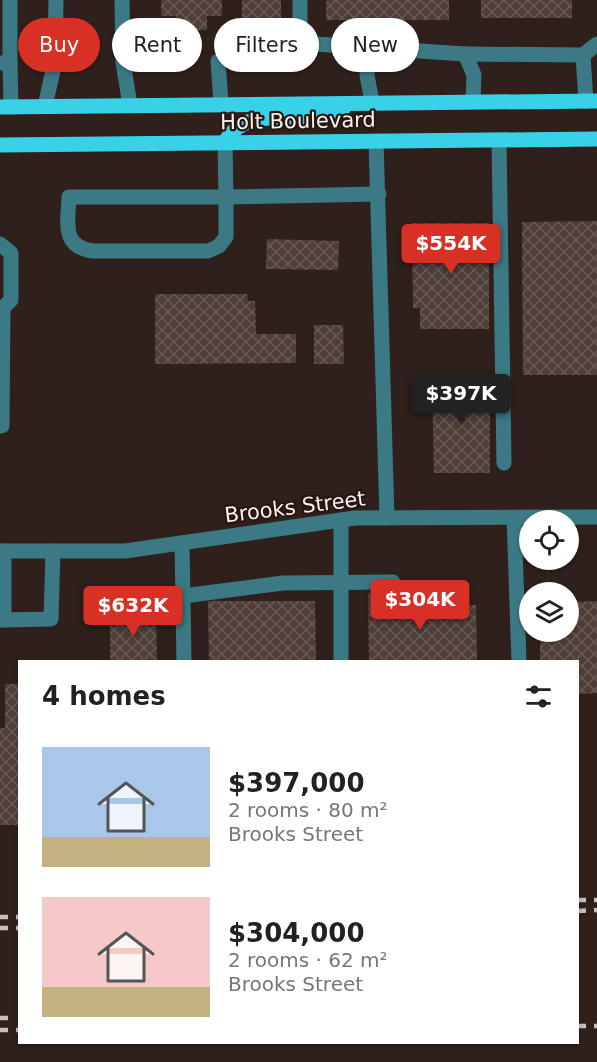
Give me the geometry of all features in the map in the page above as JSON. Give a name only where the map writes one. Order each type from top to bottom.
[{"type":"main road","name":"Holt Boulevard","points":[[4,109],[45,106],[591,101]]},
{"type":"main road","points":[[225,142],[234,128],[263,117],[308,117],[372,102]]},
{"type":"main road","name":"Holt Boulevard","points":[[0,145],[593,138]]},
{"type":"street","points":[[4,109],[10,0]]},
{"type":"street","points":[[45,106],[55,62],[56,0]]},
{"type":"street","points":[[122,0],[123,62],[130,105]]},
{"type":"street","points":[[300,0],[300,18]]},
{"type":"street","points":[[419,50],[465,54],[583,55],[597,44]]},
{"type":"street","points":[[465,54],[474,75],[473,102]]},
{"type":"street","points":[[583,55],[591,101]]},
{"type":"street","points":[[220,72],[221,104]]},
{"type":"street","points":[[367,72],[372,102]]},
{"type":"street","points":[[499,140],[504,463]]},
{"type":"street","points":[[375,141],[379,194],[387,518]]},
{"type":"street","points":[[225,142],[226,196],[226,237],[219,246],[207,251],[93,251],[81,249],[68,232],[69,197],[226,196],[379,194]]},
{"type":"street","points":[[0,244],[11,254],[11,300],[3,308],[2,426]]},
{"type":"street","name":"Brooks Street","points":[[2,551],[125,551],[341,520],[597,517]]},
{"type":"street","points":[[514,518],[519,660]]},
{"type":"street","points":[[341,520],[341,660]]},
{"type":"street","points":[[182,543],[184,660]]},
{"type":"street","points":[[2,551],[2,620],[51,619],[53,551]]},
{"type":"street","points":[[135,597],[183,596],[283,583],[393,582]]},
{"type":"building","points":[[161,0],[222,0],[222,16],[207,16],[207,30],[202,30],[202,18],[161,16]]},
{"type":"building","points":[[242,0],[281,0],[281,18],[242,18]]},
{"type":"building","points":[[326,0],[449,0],[449,20],[331,18],[331,20],[326,20]]},
{"type":"building","points":[[481,0],[572,0],[572,18],[481,18]]},
{"type":"building","points":[[597,221],[597,375],[523,375],[522,222]]},
{"type":"building","points":[[412,223],[489,223],[489,329],[420,329],[420,308],[413,308]]},
{"type":"building","points":[[267,239],[339,241],[338,270],[266,269]]},
{"type":"building","points":[[155,294],[247,294],[248,301],[255,301],[256,334],[296,334],[296,363],[155,364]]},
{"type":"building","points":[[314,325],[343,325],[344,364],[314,364]]},
{"type":"building","points":[[432,378],[490,378],[490,473],[434,473]]},
{"type":"building","points":[[413,592],[413,606],[476,605],[477,660],[369,660],[368,593]]},
{"type":"building","points":[[208,601],[315,601],[316,660],[209,660]]},
{"type":"building","points":[[597,601],[597,693],[579,694],[579,660],[540,660],[540,642],[579,642],[579,602]]},
{"type":"building","points":[[156,612],[157,660],[110,660],[110,613]]},
{"type":"building","points":[[5,684],[18,684],[18,825],[0,825],[0,728],[5,728]]},
{"type":"railway","points":[[579,900],[597,900]]},
{"type":"railway","points":[[579,911],[597,910]]},
{"type":"railway","points":[[0,917],[18,917]]},
{"type":"railway","points":[[0,928],[18,928]]},
{"type":"railway","points":[[0,1018],[9,1018]]},
{"type":"railway","points":[[579,1026],[597,1026]]},
{"type":"railway","points":[[0,1030],[18,1030]]}]
